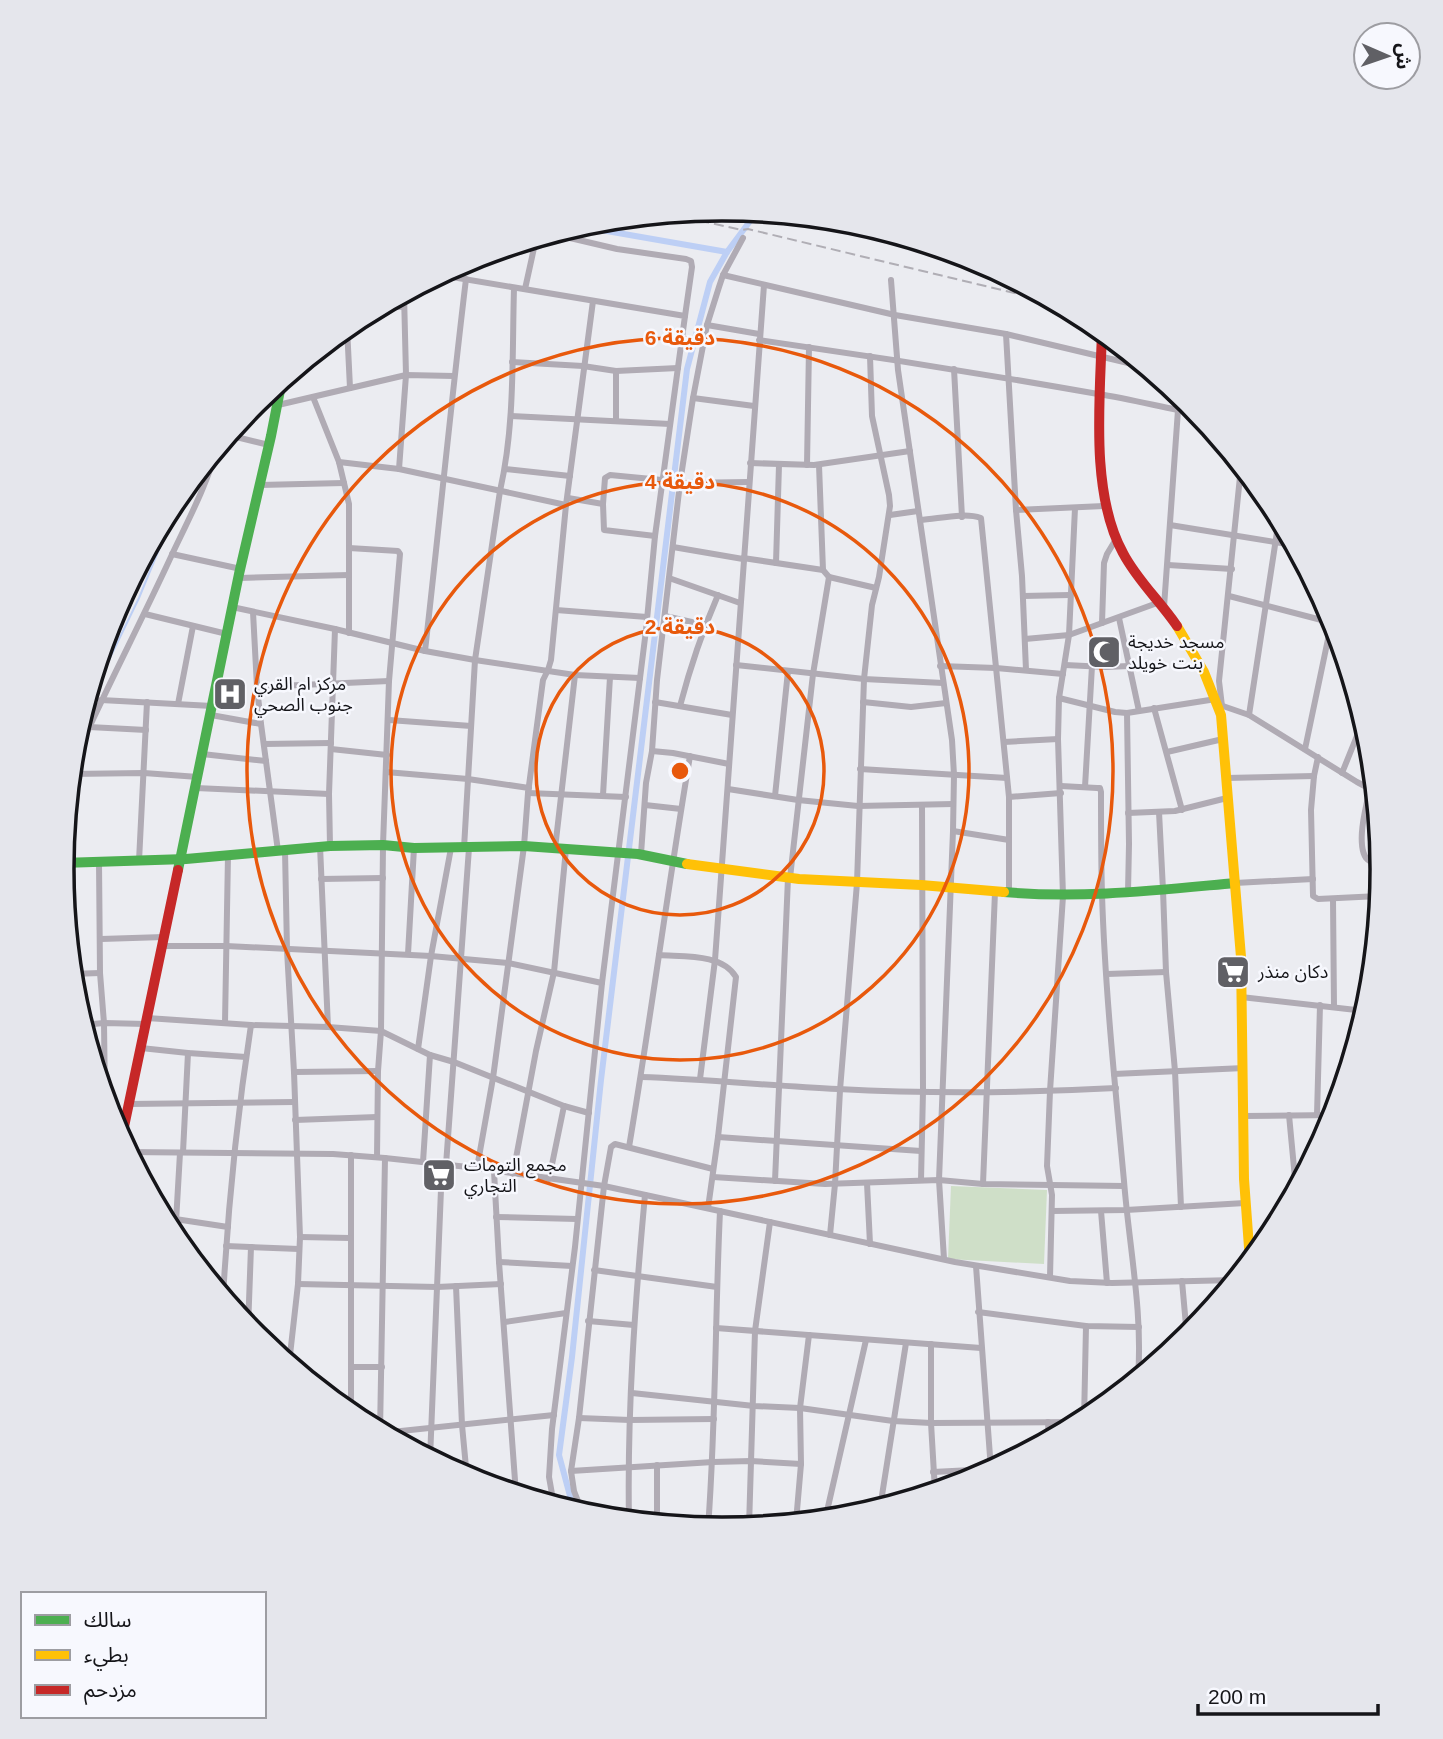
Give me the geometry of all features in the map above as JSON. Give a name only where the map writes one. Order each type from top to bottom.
[{"type":"street","points":[[552,1494],[550,1477],[554,1415],[582,1184],[602,983],[620,852],[662,480],[692,267],[691,261],[686,259],[617,249],[574,239]]},
{"type":"street","points":[[640,854],[664,616],[693,398],[707,326],[723,275],[743,239]]},
{"type":"street","points":[[525,289],[534,250]]},
{"type":"street","points":[[723,275],[895,315],[1006,334],[1125,362]]},
{"type":"street","points":[[458,278],[685,316]]},
{"type":"street","points":[[425,651],[466,279]]},
{"type":"street","points":[[891,280],[897,359],[952,740],[954,775],[939,1180],[944,1259]]},
{"type":"street","points":[[700,1079],[715,960],[764,285]]},
{"type":"street","points":[[430,1449],[437,1287],[444,1165],[454,1062],[475,660],[511,416],[514,288]]},
{"type":"street","points":[[477,1168],[493,1078],[543,680],[551,660],[570,476],[593,300]]},
{"type":"street","points":[[399,469],[406,375],[404,307],[400,307]]},
{"type":"street","points":[[707,326],[809,347],[897,359],[1178,410],[1168,565],[1162,605]]},
{"type":"street","points":[[1006,334],[1026,670]]},
{"type":"street","points":[[348,340],[350,388]]},
{"type":"street","points":[[1101,345],[1100,466],[1104,506],[1116,539],[1131,566],[1162,605],[1195,655],[1219,703]]},
{"type":"street","points":[[807,465],[809,347]]},
{"type":"street","points":[[830,1235],[857,883],[864,679],[872,606],[890,515],[889,495],[872,416],[870,356]]},
{"type":"street","points":[[512,362],[583,366],[616,371],[678,368]]},
{"type":"street","points":[[954,369],[962,517]]},
{"type":"street","points":[[616,371],[616,421]]},
{"type":"street","points":[[278,405],[406,375],[454,376]]},
{"type":"street","points":[[123,1117],[129,1104],[232,607],[280,396]]},
{"type":"street","points":[[313,397],[340,461],[349,504],[349,633]]},
{"type":"street","points":[[693,398],[754,406]]},
{"type":"street","points":[[511,416],[670,424]]},
{"type":"street","points":[[238,437],[269,445]]},
{"type":"street","points":[[750,463],[819,465],[910,451]]},
{"type":"street","points":[[340,461],[399,469],[500,491],[567,502],[603,504]]},
{"type":"street","points":[[776,563],[779,465]]},
{"type":"street","points":[[819,465],[823,570],[829,577],[876,589]]},
{"type":"street","points":[[505,469],[570,476]]},
{"type":"street","points":[[91,722],[145,614],[210,472]]},
{"type":"street","points":[[655,536],[603,529],[605,478],[608,476],[662,480]]},
{"type":"street","points":[[1240,480],[1219,703],[1241,957],[1245,1203],[1249,1246]]},
{"type":"street","points":[[680,483],[749,482]]},
{"type":"street","points":[[260,485],[344,483]]},
{"type":"street","points":[[1016,510],[1104,506]]},
{"type":"street","points":[[1050,1277],[1052,1211],[1047,1166],[1063,896],[1059,698],[1069,635],[1076,508]]},
{"type":"street","points":[[890,515],[918,512]]},
{"type":"street","points":[[920,520],[981,518],[1009,796],[1009,893]]},
{"type":"street","points":[[1170,525],[1281,543]]},
{"type":"street","points":[[1249,715],[1277,536]]},
{"type":"street","points":[[1102,624],[1104,563],[1116,539]]},
{"type":"street","points":[[349,548],[400,553],[389,681],[377,1157]]},
{"type":"street","points":[[673,548],[823,570]]},
{"type":"street","points":[[172,554],[240,574],[349,575]]},
{"type":"street","points":[[1168,565],[1232,569]]},
{"type":"street","points":[[775,1181],[789,878],[813,674],[829,577]]},
{"type":"street","points":[[669,578],[740,603]]},
{"type":"street","points":[[680,706],[688,674],[718,595]]},
{"type":"street","points":[[1023,596],[1070,595]]},
{"type":"street","points":[[1229,596],[1318,618]]},
{"type":"street","points":[[1025,639],[1069,635],[1162,605]]},
{"type":"street","points":[[232,607],[475,660],[575,675],[640,678]]},
{"type":"street","points":[[555,610],[648,617]]},
{"type":"street","points":[[253,612],[261,724],[281,851],[294,1072],[300,1237],[290,1353]]},
{"type":"street","points":[[145,614],[227,634]]},
{"type":"street","points":[[664,616],[705,625]]},
{"type":"street","points":[[1119,618],[1139,711]]},
{"type":"street","points":[[178,704],[193,626]]},
{"type":"street","points":[[328,1027],[321,879],[329,794],[334,629]]},
{"type":"street","points":[[1305,749],[1328,643]]},
{"type":"street","points":[[736,665],[864,679],[943,683]]},
{"type":"street","points":[[1065,665],[1129,666]]},
{"type":"street","points":[[940,666],[1063,674]]},
{"type":"street","points":[[1085,787],[1092,666]]},
{"type":"street","points":[[775,796],[788,671]]},
{"type":"street","points":[[555,849],[575,675]]},
{"type":"street","points":[[603,795],[610,677]]},
{"type":"street","points":[[257,687],[389,681]]},
{"type":"street","points":[[1059,698],[1127,713],[1219,703],[1249,715],[1364,785]]},
{"type":"street","points":[[101,700],[178,704],[261,724]]},
{"type":"street","points":[[139,861],[147,702]]},
{"type":"street","points":[[656,702],[733,715]]},
{"type":"street","points":[[863,702],[911,707],[946,704]]},
{"type":"street","points":[[1154,708],[1182,810]]},
{"type":"street","points":[[1127,713],[1128,892]]},
{"type":"street","points":[[388,720],[471,726]]},
{"type":"street","points":[[90,727],[146,730]]},
{"type":"street","points":[[1342,773],[1356,738]]},
{"type":"street","points":[[1004,742],[1058,739]]},
{"type":"street","points":[[1167,752],[1223,739]]},
{"type":"street","points":[[264,744],[331,746],[387,755]]},
{"type":"street","points":[[652,751],[729,764]]},
{"type":"street","points":[[202,754],[266,761]]},
{"type":"street","points":[[629,1147],[690,756]]},
{"type":"street","points":[[1318,757],[1311,810],[1312,893],[1315,898],[1369,897]]},
{"type":"street","points":[[860,769],[1007,778]]},
{"type":"street","points":[[386,772],[468,779],[528,790],[626,797]]},
{"type":"street","points":[[81,774],[144,773],[197,782],[329,794]]},
{"type":"street","points":[[1226,778],[1314,776]]},
{"type":"street","points":[[1009,796],[1085,787],[1101,790],[1102,894],[1107,974],[1126,1210],[1139,1327],[1140,1365]]},
{"type":"street","points":[[728,789],[859,806],[953,804]]},
{"type":"street","points":[[1128,813],[1182,810],[1227,798]]},
{"type":"street","points":[[645,805],[681,808]]},
{"type":"street","points":[[921,1180],[922,805]]},
{"type":"street","points":[[1367,811],[1362,834],[1363,850],[1370,861]]},
{"type":"street","points":[[1159,812],[1181,1207]]},
{"type":"street","points":[[953,831],[1009,840]]},
{"type":"street","points":[[74,863],[181,859],[325,846],[524,846],[640,854],[722,870],[789,878],[1063,896],[1313,879]]},
{"type":"street","points":[[408,954],[414,848]]},
{"type":"street","points":[[418,1049],[431,956],[451,848]]},
{"type":"street","points":[[513,1174],[554,972],[566,849]]},
{"type":"street","points":[[225,1023],[228,855]]},
{"type":"street","points":[[99,862],[105,1066]]},
{"type":"street","points":[[321,879],[383,878]]},
{"type":"street","points":[[983,1184],[995,892]]},
{"type":"street","points":[[1333,899],[1334,1007]]},
{"type":"street","points":[[101,939],[431,956],[508,963],[602,983]]},
{"type":"street","points":[[659,955],[715,960],[736,977],[708,1208]]},
{"type":"street","points":[[1107,974],[1166,972]]},
{"type":"street","points":[[82,974],[100,973]]},
{"type":"street","points":[[1241,997],[1354,1010]]},
{"type":"street","points":[[1317,1115],[1320,1005]]},
{"type":"street","points":[[93,1024],[146,1021],[381,1031],[430,1055],[589,1113]]},
{"type":"street","points":[[224,1284],[240,1104],[251,1025]]},
{"type":"street","points":[[141,1048],[246,1057]]},
{"type":"street","points":[[175,1217],[188,1053]]},
{"type":"street","points":[[423,1162],[430,1055]]},
{"type":"street","points":[[1114,1074],[1244,1068]]},
{"type":"street","points":[[294,1072],[378,1071]]},
{"type":"street","points":[[641,1077],[840,1090],[986,1092],[1116,1088]]},
{"type":"street","points":[[129,1104],[294,1102]]},
{"type":"street","points":[[549,1179],[564,1106]]},
{"type":"street","points":[[1289,1115],[1294,1172]]},
{"type":"street","points":[[1244,1116],[1321,1115]]},
{"type":"street","points":[[295,1120],[377,1117]]},
{"type":"street","points":[[718,1137],[920,1151]]},
{"type":"street","points":[[578,1501],[571,1471],[603,1186],[611,1146],[615,1144],[629,1147],[713,1173],[775,1181],[835,1184],[939,1180],[983,1184],[1124,1186]]},
{"type":"street","points":[[138,1152],[351,1155],[477,1168],[603,1186],[976,1266],[1070,1281],[1107,1283],[1223,1280]]},
{"type":"street","points":[[350,1400],[351,1155]]},
{"type":"street","points":[[381,1421],[385,1158]]},
{"type":"street","points":[[495,1171],[515,1484]]},
{"type":"street","points":[[867,1182],[870,1244]]},
{"type":"street","points":[[629,1511],[634,1325],[645,1195]]},
{"type":"street","points":[[1052,1211],[1245,1203]]},
{"type":"street","points":[[709,1517],[713,1462],[720,1211]]},
{"type":"street","points":[[1101,1211],[1107,1283]]},
{"type":"street","points":[[496,1217],[577,1219]]},
{"type":"street","points":[[176,1219],[228,1227]]},
{"type":"street","points":[[749,1517],[755,1331],[770,1222]]},
{"type":"street","points":[[300,1237],[350,1238]]},
{"type":"street","points":[[226,1245],[299,1249]]},
{"type":"street","points":[[249,1313],[251,1247]]},
{"type":"street","points":[[499,1262],[572,1266]]},
{"type":"street","points":[[976,1266],[990,1459]]},
{"type":"street","points":[[594,1270],[717,1287]]},
{"type":"street","points":[[1182,1281],[1186,1322]]},
{"type":"street","points":[[298,1284],[437,1287],[501,1284]]},
{"type":"street","points":[[456,1286],[466,1464]]},
{"type":"street","points":[[505,1322],[566,1312]]},
{"type":"street","points":[[978,1312],[1086,1326],[1139,1327]]},
{"type":"street","points":[[588,1321],[634,1325]]},
{"type":"street","points":[[1083,1407],[1086,1326]]},
{"type":"street","points":[[716,1328],[981,1348]]},
{"type":"street","points":[[797,1513],[801,1464],[800,1408],[809,1335]]},
{"type":"street","points":[[828,1508],[866,1340]]},
{"type":"street","points":[[882,1497],[906,1343]]},
{"type":"street","points":[[931,1345],[934,1481]]},
{"type":"street","points":[[351,1367],[382,1367]]},
{"type":"street","points":[[632,1393],[800,1408],[893,1421],[1060,1422]]},
{"type":"street","points":[[397,1431],[554,1415]]},
{"type":"street","points":[[579,1418],[714,1419]]},
{"type":"street","points":[[1048,1422],[1048,1429]]},
{"type":"street","points":[[571,1471],[713,1462],[801,1464]]},
{"type":"street","points":[[657,1465],[657,1514]]},
{"type":"street","points":[[933,1472],[961,1471]]},
{"type":"green space","points":[[951,1186],[1047,1190],[1044,1264],[948,1259]]},
{"type":"waterway","points":[[571,1499],[559,1455],[601,1080],[687,369],[710,282],[727,252],[749,222]]},
{"type":"waterway","points":[[610,232],[727,252]]},
{"type":"waterway","points":[[107,663],[162,542]]},
{"type":"railway","points":[[705,222],[748,229],[1020,294]]},
{"type":"traffic: fast","points":[[178,870],[279,396]]},
{"type":"traffic: fast","points":[[74,863],[186,859],[330,846],[383,845],[414,848],[524,846],[638,854],[687,864]]},
{"type":"traffic: fast","points":[[1004,892],[1091,894],[1235,883]]},
{"type":"traffic: slow","points":[[1177,626],[1204,672],[1221,715],[1241,957],[1244,1179],[1249,1246]]},
{"type":"traffic: slow","points":[[687,864],[799,879],[1004,892]]},
{"type":"traffic: jam","points":[[1102,345],[1099,445],[1106,503],[1123,553],[1177,626]]},
{"type":"traffic: jam","points":[[125,1122],[178,870]]},
{"type":"place","name":"مسجد خديجة بنت خويلد","points":[[1104,652]]},
{"type":"place","name":"مركز ام القري جنوب الصحي","points":[[230,694]]},
{"type":"place","name":"دكان منذر","points":[[1233,972]]},
{"type":"place","name":"مجمع التومات التجاري","points":[[439,1175]]}]
